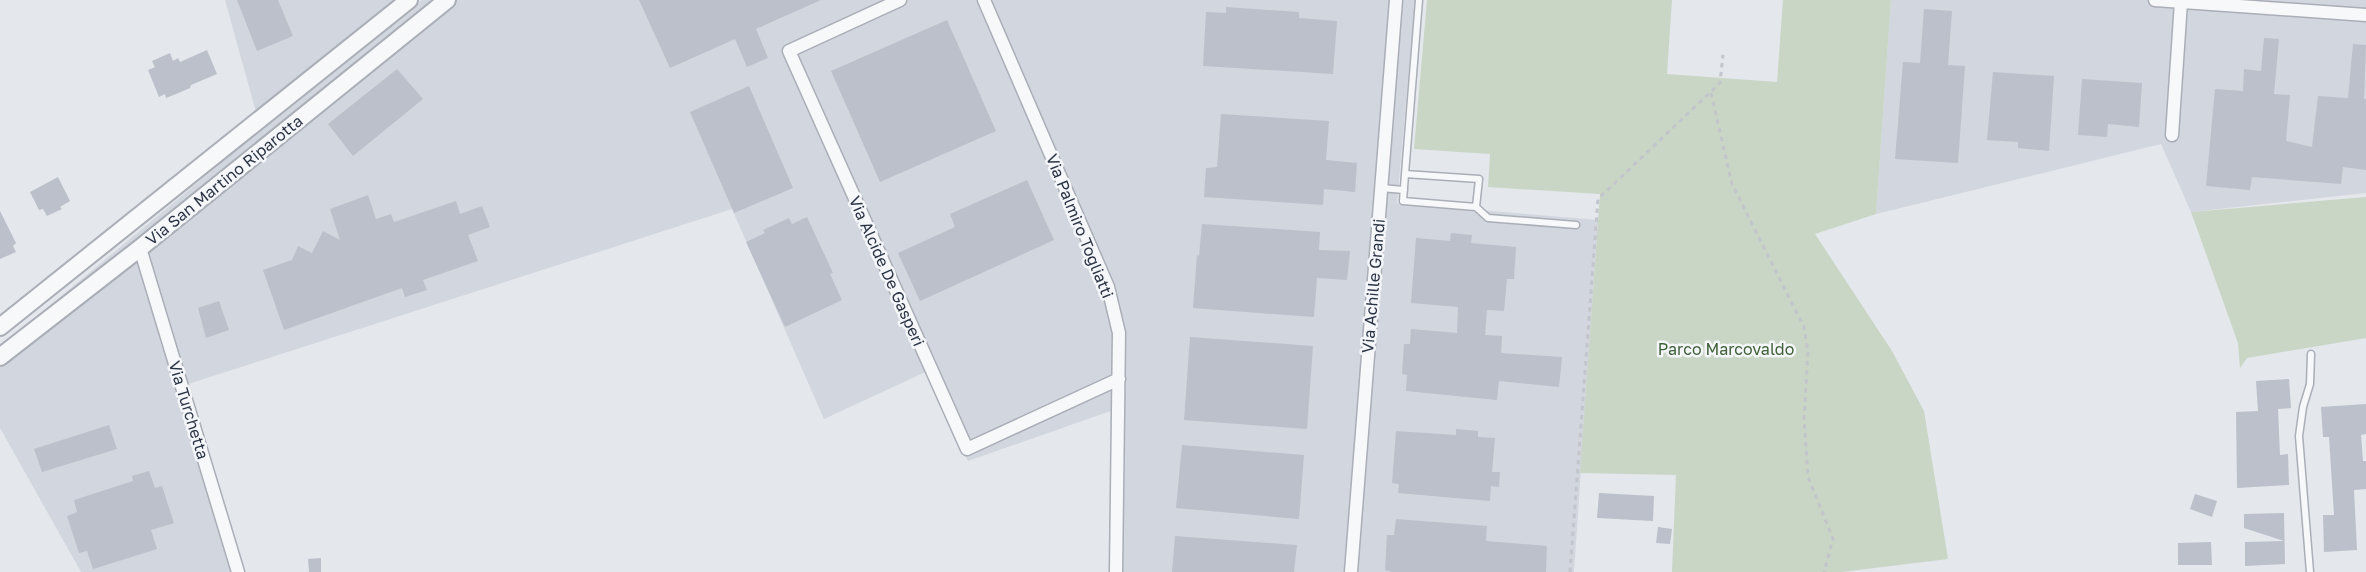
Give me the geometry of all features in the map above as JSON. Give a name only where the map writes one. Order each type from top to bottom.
[{"type":"street","name":"Via San Martino Riparotta","points":[[0,327],[409,0]]},
{"type":"street","name":"Via San Martino Riparotta","points":[[0,357],[140,248],[447,0]]},
{"type":"street","name":"Via Alcide De Gasperi","points":[[900,0],[789,51],[967,449],[1119,379]]},
{"type":"street","name":"Via Palmiro Togliatti","points":[[984,0],[1108,287],[1119,333],[1116,572]]},
{"type":"street","name":"Via Achille Grandi","points":[[1351,572],[1396,0]]},
{"type":"street","points":[[2154,0],[2366,15]]},
{"type":"street","points":[[2172,135],[2181,2]]},
{"type":"street","name":"Via Turchetta","points":[[140,248],[238,572]]},
{"type":"lane","points":[[1419,0],[1403,201],[1476,207],[1488,218],[1576,225]]},
{"type":"lane","points":[[1405,174],[1479,179],[1476,207]]},
{"type":"lane","points":[[1381,188],[1404,190]]},
{"type":"lane","points":[[2310,572],[2299,436],[2303,407],[2310,384],[2311,354]]},
{"type":"path","points":[[1570,572],[1598,199],[1720,83],[1723,56]]},
{"type":"path","points":[[1710,93],[1732,184],[1804,327],[1808,352],[1804,419],[1808,477],[1833,539],[1824,572]]},
{"type":"shaded area","points":[[225,0],[416,0],[417,3],[422,0],[1415,0],[1397,203],[1598,220],[1574,572],[1120,572],[1122,407],[968,461],[932,369],[824,419],[732,209],[185,385],[239,572],[81,572],[0,428],[0,347],[261,130]]},
{"type":"shaded area","points":[[1891,0],[2366,0],[2366,193],[2191,212],[2161,144],[1876,214]]},
{"type":"green space","name":"Parco Marcovaldo","points":[[1427,0],[1672,0],[1667,74],[1777,82],[1783,0],[1891,0],[1876,214],[1815,234],[1892,351],[1924,411],[1948,559],[1842,572],[1672,572],[1676,475],[1580,473],[1600,194],[1488,187],[1490,154],[1414,149]]},
{"type":"green space","points":[[2366,197],[2366,338],[2247,358],[2240,368],[2238,343],[2191,212]]},
{"type":"building","points":[[237,0],[278,0],[293,36],[257,51]]},
{"type":"building","points":[[639,0],[821,0],[756,29],[768,58],[747,67],[735,39],[670,68]]},
{"type":"building","points":[[1226,7],[1299,12],[1299,18],[1337,21],[1333,74],[1203,66],[1206,12],[1226,13]]},
{"type":"building","points":[[1924,9],[1952,11],[1948,65],[1965,66],[1958,163],[1895,159],[1903,62],[1920,63]]},
{"type":"building","points":[[947,20],[996,131],[880,182],[831,71]]},
{"type":"building","points":[[2264,38],[2279,39],[2274,94],[2290,95],[2286,141],[2312,147],[2318,96],[2348,98],[2353,44],[2366,45],[2364,99],[2366,99],[2366,170],[2343,167],[2341,184],[2252,177],[2250,190],[2206,186],[2215,89],[2243,91],[2244,69],[2261,71]]},
{"type":"building","points":[[207,50],[217,74],[166,98],[165,94],[159,97],[148,70],[155,67],[152,61],[170,53],[173,61],[178,58],[180,62]]},
{"type":"building","points":[[397,69],[423,99],[353,156],[328,124]]},
{"type":"building","points":[[1993,72],[2054,76],[2049,151],[2018,148],[2018,142],[1987,140]]},
{"type":"building","points":[[2082,79],[2142,83],[2139,127],[2108,124],[2107,137],[2078,135]]},
{"type":"building","points":[[749,86],[793,188],[734,213],[690,112]]},
{"type":"building","points":[[1221,114],[1329,121],[1326,160],[1357,163],[1355,192],[1324,189],[1323,205],[1204,197],[1206,168],[1217,167]]},
{"type":"building","points":[[58,177],[70,201],[60,207],[62,209],[47,216],[43,209],[39,210],[30,192]]},
{"type":"building","points":[[1027,180],[1054,240],[920,301],[898,253],[955,227],[950,214]]},
{"type":"building","points":[[368,195],[376,219],[391,214],[394,222],[456,201],[460,214],[482,206],[490,227],[468,235],[478,261],[423,280],[427,290],[405,297],[402,288],[284,330],[263,270],[292,260],[298,246],[312,253],[323,231],[340,240],[330,209]]},
{"type":"building","points":[[0,211],[16,243],[13,246],[16,252],[0,259]]},
{"type":"building","points":[[807,217],[833,273],[830,274],[842,300],[785,327],[746,242],[765,233],[763,230],[789,218],[792,224]]},
{"type":"building","points":[[1202,224],[1320,232],[1319,250],[1350,251],[1347,280],[1317,278],[1314,317],[1193,308]]},
{"type":"building","points":[[1451,233],[1472,235],[1471,243],[1516,247],[1514,279],[1507,279],[1504,311],[1487,310],[1485,335],[1502,336],[1501,353],[1562,357],[1559,387],[1499,381],[1497,400],[1406,391],[1407,375],[1402,374],[1404,344],[1410,344],[1411,329],[1457,333],[1458,307],[1411,303],[1416,238],[1450,241]]},
{"type":"building","points":[[219,301],[229,330],[206,338],[198,308]]},
{"type":"building","points":[[1190,337],[1313,346],[1307,429],[1184,420]]},
{"type":"building","points":[[2289,379],[2291,408],[2278,409],[2280,455],[2288,454],[2289,485],[2237,488],[2236,412],[2258,411],[2256,381]]},
{"type":"building","points":[[2366,404],[2366,434],[2361,435],[2363,461],[2366,461],[2366,489],[2354,490],[2357,550],[2324,552],[2323,515],[2334,515],[2329,437],[2323,437],[2321,407]]},
{"type":"building","points":[[109,425],[117,449],[42,472],[34,449]]},
{"type":"building","points":[[1456,429],[1478,431],[1478,437],[1495,438],[1492,472],[1500,472],[1499,487],[1491,486],[1490,501],[1398,493],[1399,484],[1392,483],[1396,431],[1456,435]]},
{"type":"building","points":[[1182,445],[1304,455],[1299,519],[1176,508]]},
{"type":"building","points":[[149,471],[155,488],[162,486],[174,523],[151,530],[157,549],[93,569],[87,551],[79,553],[67,516],[77,512],[74,500],[133,481],[132,476]]},
{"type":"building","points":[[1599,493],[1654,496],[1653,521],[1597,518]]},
{"type":"building","points":[[2195,494],[2217,501],[2212,517],[2190,509]]},
{"type":"building","points":[[2284,513],[2285,564],[2245,566],[2245,542],[2284,541],[2244,528],[2244,514]]},
{"type":"building","points":[[1396,519],[1487,526],[1486,541],[1547,546],[1546,572],[1392,572],[1385,570],[1387,535],[1394,535]]},
{"type":"building","points":[[1658,527],[1672,529],[1670,544],[1656,543]]},
{"type":"building","points":[[1175,536],[1297,545],[1294,572],[1172,572]]},
{"type":"building","points":[[2211,542],[2212,565],[2178,565],[2178,543]]},
{"type":"building","points":[[321,558],[321,572],[309,572],[308,559]]}]
